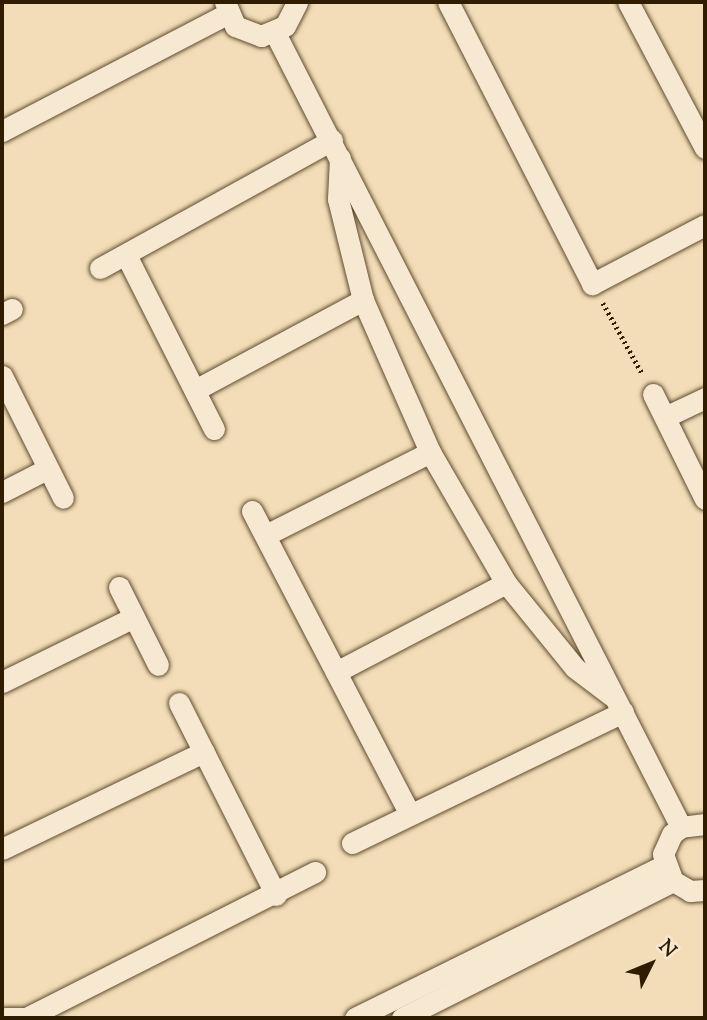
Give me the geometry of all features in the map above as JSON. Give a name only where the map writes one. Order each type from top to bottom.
[{"type":"street","points":[[2,131],[225,8],[247,34],[275,33],[293,17],[297,2]]},
{"type":"street","points":[[448,2],[592,284],[705,225]]},
{"type":"street","points":[[628,2],[705,148]]},
{"type":"street","points":[[275,33],[681,827]]},
{"type":"street","points":[[100,268],[336,148]]},
{"type":"street","points":[[336,148],[338,199],[363,300],[430,452],[506,583],[575,668],[620,706]]},
{"type":"street","points":[[126,255],[214,429]]},
{"type":"street","points":[[195,390],[363,300]]},
{"type":"street","points":[[2,376],[63,498]]},
{"type":"street","points":[[653,394],[705,499]]},
{"type":"street","points":[[665,417],[705,398]]},
{"type":"street","points":[[266,535],[430,452]]},
{"type":"street","points":[[2,492],[47,470]]},
{"type":"street","points":[[252,512],[409,812]]},
{"type":"street","points":[[336,672],[506,583]]},
{"type":"street","points":[[119,587],[158,665]]},
{"type":"street","points":[[2,682],[134,617]]},
{"type":"street","points":[[179,703],[276,895]]},
{"type":"street","points":[[352,843],[620,706]]},
{"type":"street","points":[[2,849],[204,752]]},
{"type":"street","points":[[705,824],[681,827],[666,843],[668,873],[690,891],[705,890]]},
{"type":"street","points":[[3,1018],[26,1018],[276,895],[315,872]]},
{"type":"street","points":[[355,1018],[668,873]]},
{"type":"street","points":[[402,1018],[668,873]]},
{"type":"path","points":[[592,284],[653,394]]}]
